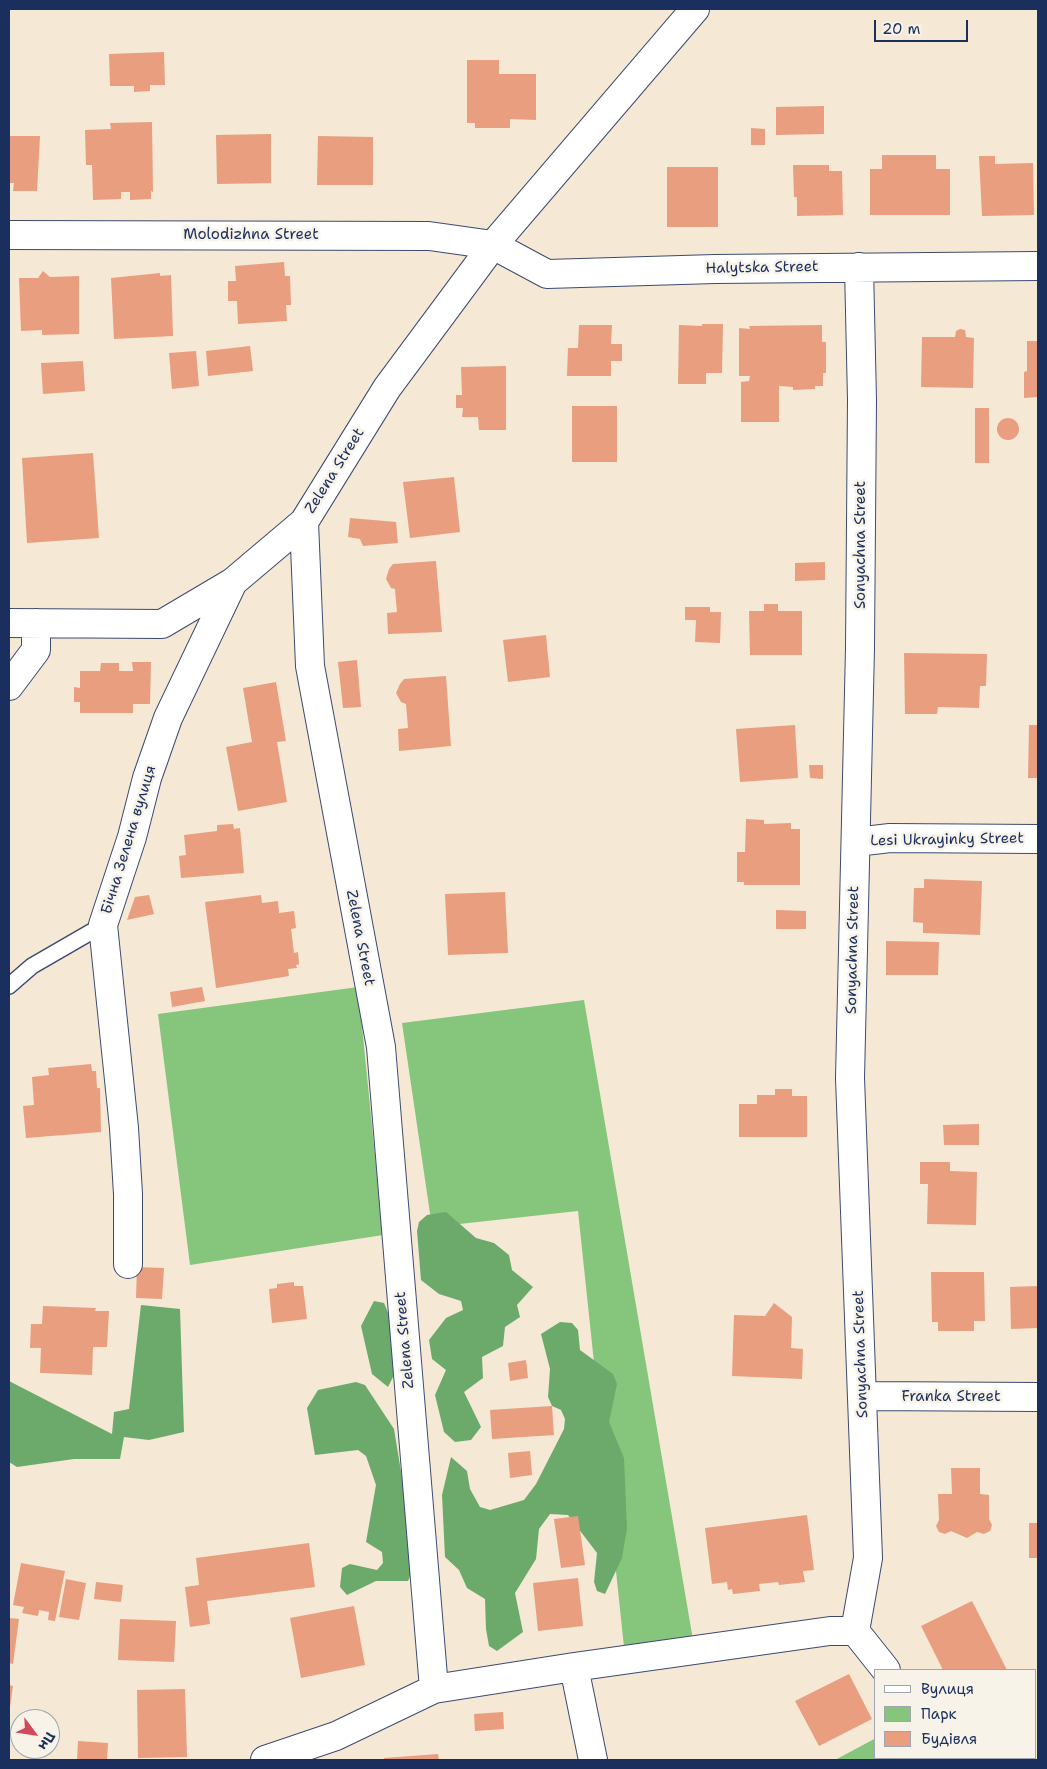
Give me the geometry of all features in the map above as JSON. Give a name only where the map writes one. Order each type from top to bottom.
[{"type":"street","name":"Zelena Street","points":[[434,1690],[381,1047],[310,666],[304,522],[387,388],[493,245],[695,9]]},
{"type":"street","name":"Molodizhna Street","points":[[9,235],[429,236],[493,245]]},
{"type":"street","name":"Halytska Street","points":[[493,245],[547,274],[859,267],[1038,266]]},
{"type":"street","name":"Sonyachna Street","points":[[855,1631],[868,1558],[850,1078],[860,648],[862,400],[859,267]]},
{"type":"street","points":[[9,623],[162,624],[233,582],[304,522]]},
{"type":"street","name":"Бічна Зелена вулиця","points":[[128,1264],[128,1194],[124,1128],[103,925],[132,837],[147,778],[168,718],[233,582]]},
{"type":"street","points":[[9,686],[36,650],[36,623]]},
{"type":"street","name":"Lesi Ukrayinky Street","points":[[856,842],[890,838],[1038,838]]},
{"type":"street","name":"Franka Street","points":[[863,1396],[1038,1397]]},
{"type":"street","points":[[265,1760],[336,1736],[434,1690],[574,1667],[800,1635],[855,1631],[885,1669]]},
{"type":"street","points":[[574,1667],[593,1760]]},
{"type":"lane","points":[[9,986],[32,966],[103,925]]},
{"type":"green space","points":[[358,987],[383,1235],[190,1265],[158,1014]]},
{"type":"green space","points":[[584,1000],[693,1640],[624,1647],[578,1211],[432,1227],[402,1023]]},
{"type":"green space","points":[[446,1212],[476,1238],[494,1243],[509,1255],[512,1270],[533,1287],[517,1305],[520,1317],[505,1327],[503,1346],[482,1357],[483,1378],[464,1392],[481,1427],[471,1440],[455,1442],[444,1432],[435,1395],[446,1370],[432,1359],[429,1340],[446,1318],[463,1310],[461,1301],[439,1294],[421,1280],[417,1231],[419,1222],[427,1215]]},
{"type":"green space","points":[[374,1301],[384,1303],[392,1322],[401,1361],[388,1387],[372,1374],[361,1326]]},
{"type":"green space","points":[[141,1305],[180,1309],[184,1432],[149,1440],[124,1437],[120,1459],[74,1459],[17,1467],[9,1462],[9,1381],[112,1434],[114,1412],[129,1409]]},
{"type":"green space","points":[[560,1322],[572,1323],[578,1330],[580,1350],[613,1374],[617,1384],[609,1422],[624,1458],[627,1528],[622,1558],[605,1594],[597,1591],[594,1582],[597,1553],[568,1515],[550,1514],[539,1529],[536,1559],[515,1593],[523,1632],[497,1651],[489,1646],[486,1629],[485,1599],[467,1588],[459,1570],[445,1557],[442,1495],[451,1457],[467,1471],[470,1489],[480,1507],[490,1510],[524,1500],[536,1484],[564,1429],[565,1419],[561,1410],[552,1406],[548,1397],[550,1369],[541,1334]]},
{"type":"green space","points":[[356,1382],[365,1385],[394,1429],[416,1563],[408,1581],[376,1581],[347,1595],[340,1587],[342,1568],[350,1564],[377,1570],[383,1563],[382,1552],[366,1542],[376,1485],[366,1456],[358,1450],[315,1455],[307,1408],[318,1390]]},
{"type":"green space","points":[[874,1739],[874,1759],[943,1760],[835,1760]]},
{"type":"building","points":[[164,52],[165,85],[150,85],[150,91],[134,92],[134,86],[110,86],[109,54]]},
{"type":"building","points":[[467,60],[499,60],[499,74],[536,74],[536,120],[510,119],[510,128],[475,128],[475,123],[467,123]]},
{"type":"building","points":[[824,106],[824,134],[776,135],[776,107]]},
{"type":"building","points":[[152,122],[153,192],[151,191],[151,199],[130,200],[130,192],[121,192],[121,199],[93,200],[92,165],[86,165],[85,130],[111,129],[110,123]]},
{"type":"building","points":[[751,128],[765,129],[765,145],[751,145]]},
{"type":"building","points":[[271,134],[271,183],[217,184],[216,135]]},
{"type":"building","points":[[9,136],[40,136],[37,191],[13,191],[14,183],[9,183]]},
{"type":"building","points":[[318,136],[373,137],[373,185],[317,185]]},
{"type":"building","points":[[882,155],[936,155],[936,169],[950,169],[950,215],[870,215],[870,169],[882,169]]},
{"type":"building","points":[[979,156],[995,156],[995,164],[1033,163],[1034,215],[982,216]]},
{"type":"building","points":[[793,165],[829,165],[829,171],[842,171],[843,215],[797,216],[797,197],[794,197]]},
{"type":"building","points":[[667,167],[718,167],[718,227],[667,227]]},
{"type":"building","points":[[284,262],[285,276],[290,276],[291,305],[286,305],[287,321],[238,324],[237,301],[228,301],[228,281],[236,281],[235,266]]},
{"type":"building","points":[[43,271],[50,277],[79,276],[79,334],[42,335],[42,330],[21,331],[19,278],[38,278]]},
{"type":"building","points":[[160,273],[160,276],[171,275],[173,336],[114,339],[111,278]]},
{"type":"building","points":[[702,324],[723,324],[722,373],[706,373],[706,384],[678,384],[679,325],[702,326]]},
{"type":"building","points":[[579,325],[612,325],[611,344],[622,344],[622,361],[611,361],[611,376],[567,376],[568,348],[578,348]]},
{"type":"building","points":[[822,325],[822,342],[826,342],[826,373],[823,373],[823,386],[815,386],[815,389],[793,390],[793,387],[779,386],[779,422],[741,422],[741,382],[749,381],[750,376],[739,376],[739,328],[750,329],[749,326]]},
{"type":"building","points":[[960,329],[965,330],[966,337],[974,338],[973,388],[921,387],[922,337],[955,337],[956,331]]},
{"type":"building","points":[[1027,341],[1038,341],[1038,397],[1024,398],[1024,372],[1027,371]]},
{"type":"building","points":[[250,346],[253,371],[208,376],[206,351]]},
{"type":"building","points":[[196,351],[199,386],[172,389],[169,353]]},
{"type":"building","points":[[83,361],[85,391],[43,394],[41,363]]},
{"type":"building","points":[[506,366],[506,430],[479,430],[478,417],[462,417],[463,408],[456,408],[456,395],[462,395],[461,367]]},
{"type":"building","points":[[572,406],[617,406],[617,462],[572,462]]},
{"type":"building","points":[[975,408],[989,408],[989,463],[975,463]]},
{"type":"building","points":[[1008,418],[1016,421],[1019,429],[1016,437],[1008,440],[1000,437],[997,429],[1000,421]]},
{"type":"building","points":[[93,453],[99,538],[27,543],[22,458]]},
{"type":"building","points":[[454,477],[460,532],[410,538],[403,482]]},
{"type":"building","points":[[350,518],[396,522],[398,543],[363,546],[360,539],[348,537]]},
{"type":"building","points":[[436,561],[442,632],[388,634],[387,613],[397,612],[395,589],[391,588],[386,579],[389,569],[393,564]]},
{"type":"building","points":[[825,562],[825,580],[795,581],[795,563]]},
{"type":"building","points":[[764,604],[778,604],[778,611],[802,611],[802,655],[750,655],[749,611],[764,611]]},
{"type":"building","points":[[685,607],[710,607],[710,612],[721,612],[720,643],[695,642],[696,620],[685,620]]},
{"type":"building","points":[[546,635],[550,677],[508,682],[503,640]]},
{"type":"building","points":[[904,653],[987,654],[986,686],[980,686],[979,708],[938,707],[937,714],[905,714]]},
{"type":"building","points":[[357,660],[361,707],[343,708],[338,662]]},
{"type":"building","points":[[132,662],[151,662],[150,704],[133,704],[133,713],[80,713],[80,702],[74,702],[74,687],[80,688],[80,671],[100,671],[101,663],[119,663],[119,671],[133,671]]},
{"type":"building","points":[[446,676],[451,746],[399,751],[398,729],[408,728],[406,704],[401,702],[396,693],[400,684],[404,679]]},
{"type":"building","points":[[276,682],[286,741],[277,742],[287,802],[238,811],[226,747],[252,742],[243,688]]},
{"type":"building","points":[[795,725],[798,778],[740,782],[736,729]]},
{"type":"building","points":[[1029,725],[1038,725],[1038,778],[1028,778]]},
{"type":"building","points":[[809,765],[823,765],[823,779],[810,778]]},
{"type":"building","points":[[746,819],[764,820],[764,824],[791,823],[791,829],[800,829],[800,885],[744,885],[744,882],[737,882],[737,852],[745,852]]},
{"type":"building","points":[[233,824],[234,829],[240,828],[244,873],[181,878],[179,856],[186,855],[184,835],[217,831],[217,825]]},
{"type":"building","points":[[924,879],[982,881],[980,935],[923,933],[923,923],[913,922],[914,888],[924,888]]},
{"type":"building","points":[[505,892],[508,953],[448,955],[445,894]]},
{"type":"building","points":[[149,895],[154,914],[127,920],[135,897]]},
{"type":"building","points":[[261,895],[262,903],[278,901],[279,913],[294,911],[296,928],[291,929],[294,953],[298,952],[299,964],[296,965],[297,968],[288,969],[289,976],[216,988],[205,902]]},
{"type":"building","points":[[776,910],[806,911],[806,929],[776,929]]},
{"type":"building","points":[[886,941],[939,942],[938,975],[886,975]]},
{"type":"building","points":[[202,987],[205,1001],[172,1007],[170,992]]},
{"type":"building","points":[[91,1064],[92,1071],[96,1071],[97,1088],[100,1088],[101,1132],[26,1138],[23,1106],[34,1105],[32,1077],[49,1075],[48,1068]]},
{"type":"building","points":[[775,1089],[792,1089],[792,1096],[807,1096],[807,1137],[739,1137],[739,1104],[757,1104],[757,1095],[775,1095]]},
{"type":"building","points":[[979,1124],[979,1145],[944,1145],[943,1125]]},
{"type":"building","points":[[920,1162],[950,1162],[950,1171],[977,1172],[976,1225],[927,1224],[928,1184],[920,1184]]},
{"type":"building","points":[[137,1267],[164,1268],[162,1299],[136,1298]]},
{"type":"building","points":[[931,1272],[984,1272],[985,1321],[974,1321],[974,1331],[938,1331],[938,1322],[932,1322]]},
{"type":"building","points":[[294,1282],[294,1286],[303,1286],[307,1319],[272,1323],[269,1289],[277,1288],[277,1284]]},
{"type":"building","points":[[1038,1286],[1038,1328],[1011,1329],[1010,1287]]},
{"type":"building","points":[[774,1303],[792,1317],[791,1348],[803,1349],[802,1379],[732,1376],[734,1315],[765,1316]]},
{"type":"building","points":[[43,1306],[96,1308],[95,1311],[109,1311],[107,1347],[93,1347],[92,1375],[40,1373],[41,1348],[30,1348],[31,1324],[42,1324]]},
{"type":"building","points":[[526,1360],[528,1378],[510,1381],[508,1363]]},
{"type":"building","points":[[552,1406],[554,1435],[492,1439],[490,1410]]},
{"type":"building","points":[[530,1451],[532,1475],[510,1478],[508,1453]]},
{"type":"building","points":[[951,1468],[980,1468],[980,1494],[989,1495],[989,1519],[992,1525],[990,1531],[984,1534],[977,1532],[967,1538],[951,1531],[945,1534],[939,1532],[936,1526],[939,1520],[938,1494],[952,1494]]},
{"type":"building","points":[[807,1515],[814,1570],[803,1571],[805,1582],[779,1585],[778,1582],[759,1584],[760,1591],[733,1594],[732,1589],[728,1590],[727,1582],[712,1584],[705,1528]]},
{"type":"building","points":[[578,1516],[585,1565],[561,1568],[554,1519]]},
{"type":"building","points":[[1029,1523],[1038,1523],[1038,1558],[1029,1558]]},
{"type":"building","points":[[309,1543],[315,1587],[207,1601],[210,1624],[190,1627],[185,1587],[199,1585],[196,1558]]},
{"type":"building","points":[[21,1563],[65,1571],[55,1621],[48,1620],[49,1612],[39,1610],[38,1616],[22,1613],[24,1607],[13,1605]]},
{"type":"building","points":[[578,1578],[583,1626],[538,1631],[533,1583]]},
{"type":"building","points":[[66,1579],[86,1583],[79,1620],[59,1617]]},
{"type":"building","points":[[96,1582],[123,1585],[121,1602],[94,1599]]},
{"type":"building","points":[[972,1601],[1006,1669],[942,1669],[921,1626]]},
{"type":"building","points":[[354,1606],[365,1665],[301,1678],[290,1618]]},
{"type":"building","points":[[9,1618],[19,1619],[13,1664],[9,1663]]},
{"type":"building","points":[[120,1619],[176,1621],[174,1662],[118,1660]]},
{"type":"building","points":[[849,1674],[872,1719],[819,1746],[795,1701]]},
{"type":"building","points":[[9,1685],[13,1686],[10,1707],[9,1707]]},
{"type":"building","points":[[185,1689],[187,1757],[138,1758],[137,1690]]},
{"type":"building","points":[[503,1712],[504,1729],[475,1731],[474,1714]]},
{"type":"building","points":[[78,1741],[108,1743],[107,1760],[77,1760]]},
{"type":"building","points":[[438,1754],[439,1760],[384,1760],[384,1758]]}]
